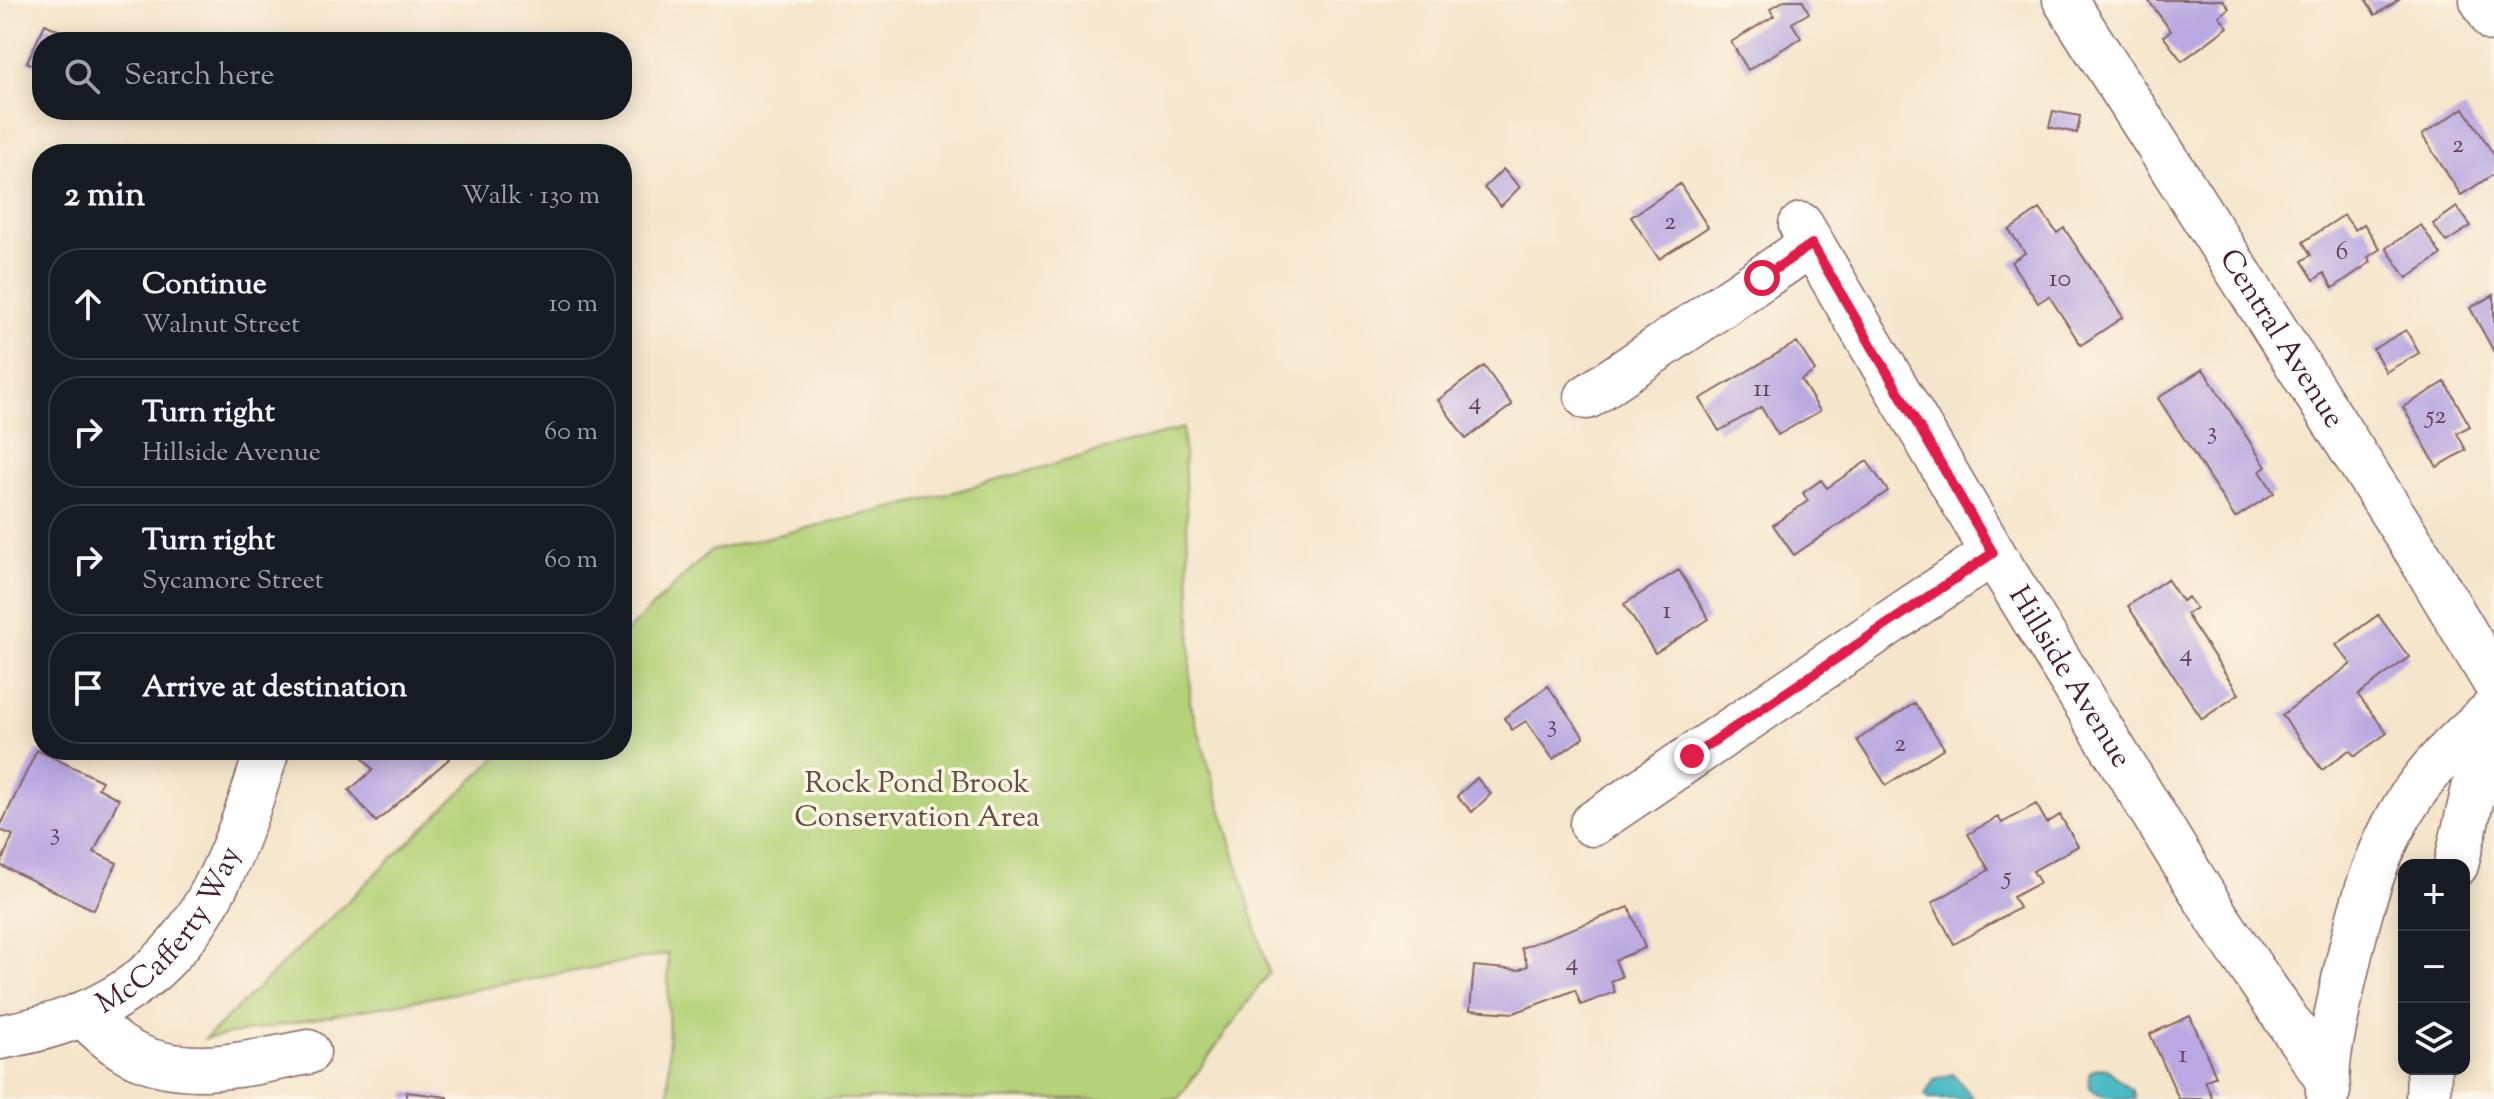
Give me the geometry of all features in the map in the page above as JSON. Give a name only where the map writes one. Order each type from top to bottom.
[{"type":"street","name":"Central Avenue","points":[[2065,0],[2417,552],[2494,681]]},
{"type":"street","points":[[2482,0],[2494,20]]},
{"type":"street","name":"Hillside Avenue","points":[[1587,397],[1807,235],[1993,553],[2218,919],[2328,1089]]},
{"type":"street","points":[[1592,824],[1993,553]]},
{"type":"street","points":[[2328,1089],[2333,1034],[2353,943],[2380,857],[2420,784],[2452,746],[2494,709]]},
{"type":"street","points":[[2457,859],[2476,780],[2494,734]]},
{"type":"street","name":"McCafferty Way","points":[[0,1037],[82,1014],[120,995],[154,970],[190,930],[206,906],[232,852],[264,760]]},
{"type":"street","points":[[82,1014],[118,1045],[154,1061],[225,1068],[308,1052]]},
{"type":"street","points":[[2428,1099],[2429,1075]]},
{"type":"green space","name":"Rock Pond Brook Conservation Area","points":[[1183,428],[1191,619],[1190,702],[1269,973],[1178,1099],[669,1099],[668,954],[205,1039],[494,760],[632,760],[632,626],[710,551],[925,500]]},
{"type":"water","points":[[2098,1068],[2107,1069],[2133,1091],[2135,1099],[2109,1098],[2095,1092],[2089,1081],[2090,1072]]},
{"type":"water","points":[[1953,1074],[1974,1099],[1928,1099],[1925,1096],[1934,1079]]},
{"type":"building","points":[[1785,0],[1802,0],[1809,13],[1792,23],[1801,38],[1748,70],[1731,42],[1774,16],[1770,9]]},
{"type":"building","points":[[2148,0],[2223,0],[2229,8],[2219,16],[2228,27],[2182,61],[2163,36],[2171,31]]},
{"type":"building","points":[[2366,0],[2399,0],[2375,15]]},
{"type":"building","points":[[45,24],[62,32],[41,32]]},
{"type":"building","points":[[2464,108],[2494,155],[2494,174],[2461,195],[2422,135]]},
{"type":"building","points":[[2053,111],[2080,116],[2077,133],[2049,127]]},
{"type":"building","points":[[1503,169],[1520,187],[1501,206],[1484,188]]},
{"type":"building","points":[[1680,184],[1708,227],[1659,259],[1631,217]]},
{"type":"building","points":[[2457,207],[2471,226],[2446,242],[2433,224]]},
{"type":"building","points":[[2040,209],[2057,233],[2064,228],[2123,317],[2081,345],[2049,296],[2038,303],[2011,262],[2025,253],[2009,230]]},
{"type":"building","points":[[2344,215],[2355,230],[2364,224],[2380,249],[2368,257],[2371,262],[2333,288],[2324,273],[2314,280],[2302,261],[2311,255],[2303,242]]},
{"type":"building","points":[[2421,225],[2441,255],[2407,278],[2386,248]]},
{"type":"building","points":[[2494,295],[2494,352],[2470,308]]},
{"type":"building","points":[[2406,330],[2419,353],[2386,372],[2373,349]]},
{"type":"building","points":[[1797,342],[1815,371],[1801,380],[1820,411],[1778,435],[1761,407],[1719,431],[1700,399]]},
{"type":"building","points":[[1484,366],[1512,405],[1466,439],[1438,400]]},
{"type":"building","points":[[2203,369],[2266,467],[2260,471],[2274,493],[2235,518],[2158,398]]},
{"type":"building","points":[[2445,382],[2470,426],[2457,433],[2466,450],[2437,467],[2403,407]]},
{"type":"building","points":[[1867,461],[1888,491],[1794,555],[1773,525],[1808,501],[1803,493],[1821,480],[1827,488]]},
{"type":"building","points":[[1679,570],[1709,619],[1655,653],[1624,604]]},
{"type":"building","points":[[2167,579],[2182,601],[2188,597],[2196,608],[2186,614],[2239,694],[2202,719],[2128,606]]},
{"type":"building","points":[[2378,615],[2409,657],[2358,695],[2387,733],[2355,756],[2349,750],[2322,770],[2282,715],[2351,664],[2336,645]]},
{"type":"building","points":[[1548,686],[1584,737],[1553,759],[1526,721],[1512,730],[1504,718]]},
{"type":"building","points":[[1915,703],[1944,748],[1886,785],[1857,740]]},
{"type":"building","points":[[32,760],[58,760],[102,781],[98,788],[119,799],[94,852],[117,863],[94,910],[0,865],[13,835],[0,830]]},
{"type":"building","points":[[364,760],[448,760],[376,822],[349,790],[373,770]]},
{"type":"building","points":[[1477,778],[1491,794],[1472,812],[1457,796]]},
{"type":"building","points":[[2036,804],[2047,823],[2060,815],[2078,846],[2033,871],[2040,883],[2013,897],[2019,908],[1954,944],[1932,903],[1989,870],[1968,834],[1998,817],[2002,823]]},
{"type":"building","points":[[1629,907],[1645,948],[1615,960],[1622,977],[1611,981],[1615,992],[1581,1005],[1575,990],[1514,1013],[1470,1010],[1474,966],[1518,970],[1528,966],[1521,948]]},
{"type":"building","points":[[2190,1016],[2216,1076],[2205,1081],[2213,1099],[2179,1099],[2150,1034]]},
{"type":"building","points":[[406,1092],[447,1097],[447,1099],[406,1099]]},
{"type":"route","points":[[1692,756],[1993,553],[1812,244],[1762,278]]}]
